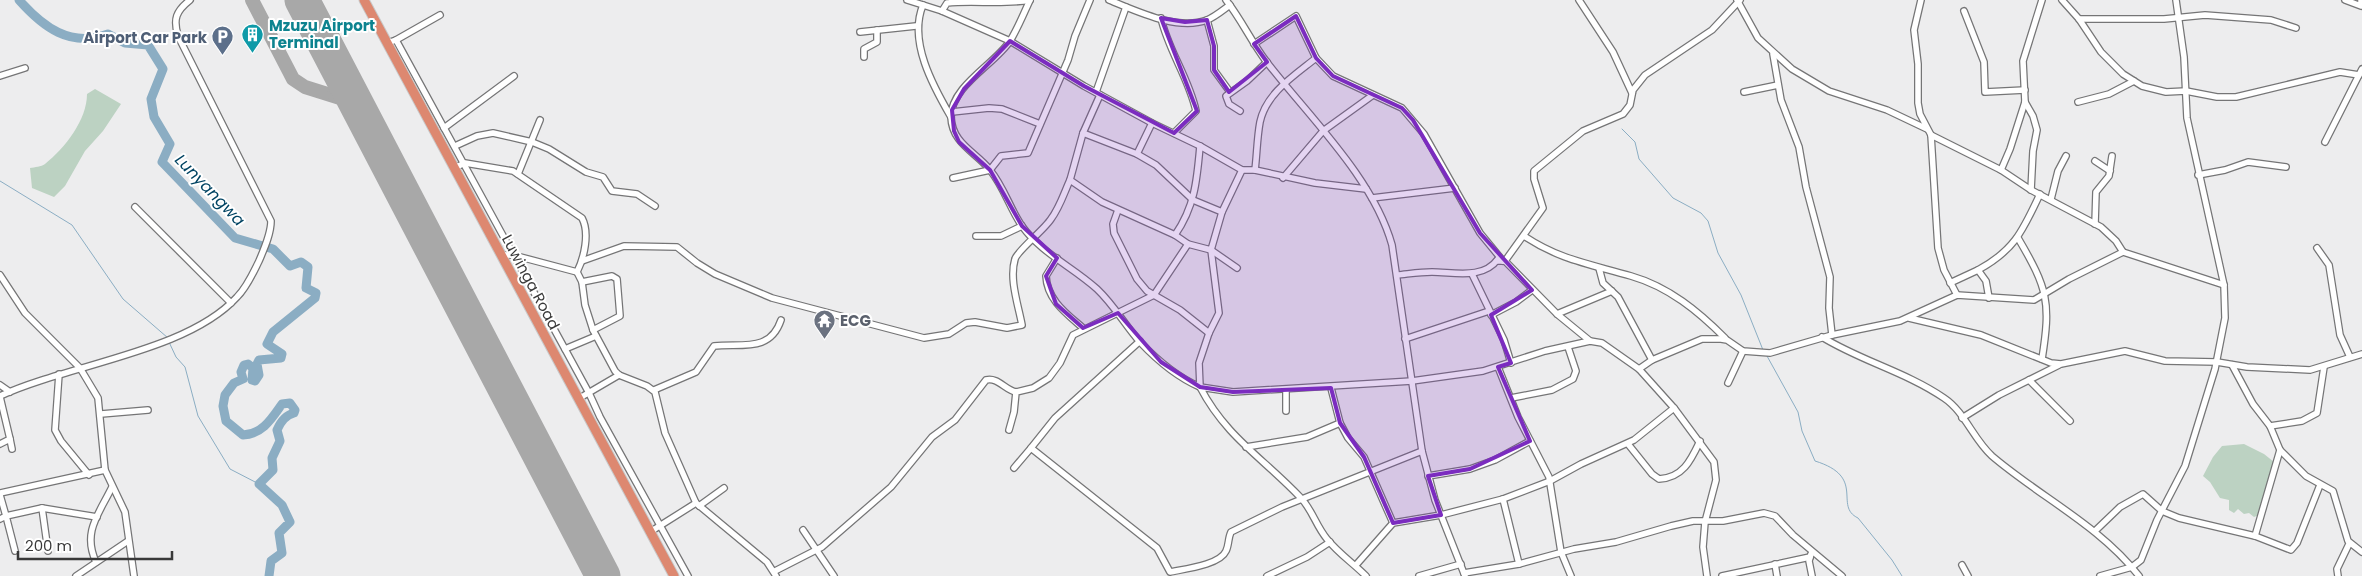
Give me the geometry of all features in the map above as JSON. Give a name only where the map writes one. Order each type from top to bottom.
[{"type":"highway","name":"Luwinga Road","points":[[364,0],[391,41],[454,168],[674,576]]},
{"type":"street","points":[[12,449],[0,397],[59,374],[166,340],[211,319],[231,304],[247,283],[265,246],[271,229],[270,217],[241,164],[178,34],[176,16],[181,7],[190,0]]},
{"type":"street","points":[[907,0],[916,1],[942,11],[1010,41],[1098,94],[1200,146],[1242,170],[1256,170],[1284,178],[1366,189]]},
{"type":"street","points":[[942,11],[948,2],[964,0],[1003,2],[1030,0]]},
{"type":"street","points":[[952,115],[964,89],[1010,41],[1030,0]]},
{"type":"street","points":[[953,178],[990,170],[1001,156],[1028,153],[1063,73],[1074,36],[1090,0]]},
{"type":"street","points":[[1109,0],[1160,18],[1185,22],[1207,20],[1228,2],[1267,62],[1323,131],[1372,198],[1388,229],[1422,451],[1428,476],[1441,516],[1464,574],[1519,564],[1561,552],[1616,542],[1671,526],[1770,514],[1811,554],[1842,576]]},
{"type":"street","points":[[1579,0],[1613,52],[1633,94]]},
{"type":"street","points":[[1921,0],[1914,39],[1918,64],[1919,109],[1931,135],[2000,170],[2031,190],[2095,224],[2114,239],[2123,252],[2224,285]]},
{"type":"street","points":[[2000,170],[2010,149],[2025,102],[2023,61],[2042,0]]},
{"type":"street","points":[[2062,0],[2079,19],[2101,52],[2142,86],[2166,92],[2186,91],[2217,97],[2236,97],[2340,72],[2361,72],[2325,142]]},
{"type":"street","points":[[2100,576],[2132,567],[2141,560],[2157,520],[2185,466],[2216,362],[2225,318],[2224,285],[2187,118],[2180,17],[2176,0]]},
{"type":"street","points":[[2345,0],[2361,6],[2361,0]]},
{"type":"street","points":[[1396,275],[1426,272],[1472,274],[1501,260],[1524,236],[1543,208],[1535,184],[1534,170],[1583,131],[1623,114],[1630,106],[1638,82],[1645,75],[1712,30],[1738,1],[1752,30],[1773,54],[1792,69],[1829,91],[1887,110],[1927,129]]},
{"type":"street","points":[[923,5],[916,26],[935,88],[952,115],[959,142],[990,170],[1022,226],[1034,240],[1094,287],[1118,313],[1140,342],[1161,362],[1186,381],[1200,387],[1234,392],[1331,388],[1412,381],[1498,367],[1545,350],[1568,347],[1590,341]]},
{"type":"street","points":[[582,261],[621,246],[677,247],[715,274],[772,298],[886,330],[930,338],[948,334],[966,323],[975,322],[1007,328],[1022,325],[1014,283],[1014,259],[1018,252],[1034,240],[1058,209],[1070,180],[1083,133],[1098,94],[1126,7]]},
{"type":"street","points":[[1964,11],[1984,62],[1985,92],[2025,90]]},
{"type":"street","points":[[440,15],[391,41],[465,163],[574,368],[590,394],[600,417],[688,576]]},
{"type":"street","points":[[2079,19],[2164,19],[2205,15],[2270,20],[2296,28]]},
{"type":"street","points":[[1254,44],[1296,16],[1316,58],[1333,76],[1402,108],[1413,120],[1480,233],[1501,260],[1557,314],[1590,341],[1611,347],[1639,369],[1674,408],[1700,441],[1714,462],[1716,469],[1713,495],[1705,522],[1703,547],[1707,576]]},
{"type":"street","points":[[1160,18],[1164,33],[1174,52],[1196,110],[1174,133]]},
{"type":"street","points":[[1207,20],[1214,46],[1214,70],[1230,92]]},
{"type":"street","points":[[860,32],[916,26]]},
{"type":"street","points":[[864,57],[864,49],[877,42],[877,30]]},
{"type":"street","points":[[1773,54],[1778,85],[1799,147],[1806,187],[1830,278],[1829,308],[1832,335]]},
{"type":"street","points":[[1256,170],[1260,122],[1272,98],[1285,83],[1316,58]]},
{"type":"street","points":[[1240,111],[1226,101],[1226,96],[1247,81],[1267,62]]},
{"type":"street","points":[[0,76],[25,68]]},
{"type":"street","points":[[444,128],[514,76]]},
{"type":"street","points":[[2078,102],[2109,94],[2134,81]]},
{"type":"street","points":[[1744,92],[1778,85]]},
{"type":"street","points":[[1284,178],[1323,131],[1373,94]]},
{"type":"street","points":[[2025,102],[2033,116],[2037,130],[2033,151],[2031,190]]},
{"type":"street","points":[[952,115],[989,108],[1002,109],[1040,124]]},
{"type":"street","points":[[518,174],[540,120]]},
{"type":"street","points":[[1137,154],[1152,123]]},
{"type":"street","points":[[454,146],[469,139],[493,133],[532,142],[558,154],[586,172],[603,177],[612,190],[637,194],[655,206]]},
{"type":"street","points":[[1083,133],[1137,154],[1156,166],[1193,200],[1222,212]]},
{"type":"street","points":[[1931,135],[1938,248],[1950,283],[1957,296]]},
{"type":"street","points":[[1175,235],[1186,218],[1193,200],[1200,146]]},
{"type":"street","points":[[2051,199],[2058,171],[2066,156]]},
{"type":"street","points":[[2095,224],[2096,192],[2110,171],[2112,156]]},
{"type":"street","points":[[2094,161],[2110,171]]},
{"type":"street","points":[[2198,174],[2225,170],[2248,162],[2286,167]]},
{"type":"street","points":[[454,168],[465,163],[497,167],[518,174],[582,218],[585,232],[582,261],[577,272]]},
{"type":"street","points":[[1242,170],[1222,212],[1211,250],[1219,314],[1209,333],[1200,363],[1200,387],[1216,414],[1246,447],[1303,499],[1330,542],[1366,576]]},
{"type":"street","points":[[1070,180],[1118,210],[1175,235],[1188,244],[1211,250],[1238,268]]},
{"type":"street","points":[[1372,198],[1455,188]]},
{"type":"street","points":[[1950,283],[1996,260],[2018,238],[2040,194]]},
{"type":"street","points":[[135,207],[231,304]]},
{"type":"street","points":[[1118,210],[1113,224],[1114,233],[1137,279],[1147,291],[1180,310],[1209,333]]},
{"type":"street","points":[[976,236],[1001,236],[1022,226]]},
{"type":"street","points":[[1524,236],[1547,251],[1599,268],[1632,276],[1678,297],[1702,315],[1727,340],[1743,351],[1767,353],[1832,335],[1909,318],[1957,296],[2034,300],[2069,279],[2123,252]]},
{"type":"street","points":[[2018,238],[2045,294],[2048,318],[2042,359]]},
{"type":"street","points":[[654,390],[665,433],[697,505],[766,562],[776,574],[817,550],[902,477],[932,437],[955,420],[986,380],[994,380],[1010,391],[1016,392],[1032,388],[1049,378],[1060,363],[1073,335],[1083,328],[1154,295],[1188,244]]},
{"type":"street","points":[[2316,248],[2328,264],[2340,336],[2350,358]]},
{"type":"street","points":[[501,255],[513,255],[577,272],[582,282],[585,305],[593,330],[619,376],[654,390],[696,372],[714,346],[739,346],[770,338],[777,332],[781,320]]},
{"type":"street","points":[[1057,258],[1046,276],[1051,295],[1056,304],[1083,328]]},
{"type":"street","points":[[1599,268],[1603,283],[1612,291],[1628,314],[1652,360]]},
{"type":"street","points":[[1978,270],[1986,282],[1989,298]]},
{"type":"street","points":[[1472,274],[1504,340],[1511,363]]},
{"type":"street","points":[[0,275],[25,313],[80,368],[93,387],[100,404],[105,470],[124,512],[134,576]]},
{"type":"street","points":[[582,282],[612,276],[617,279],[620,316],[593,330]]},
{"type":"street","points":[[1405,339],[1490,313],[1516,302],[1532,290]]},
{"type":"street","points":[[1557,314],[1612,291]]},
{"type":"street","points":[[521,293],[535,295]]},
{"type":"street","points":[[1909,318],[1981,335],[2042,359],[2061,364]]},
{"type":"street","points":[[540,328],[552,325]]},
{"type":"street","points":[[545,337],[557,335]]},
{"type":"street","points":[[565,349],[596,336]]},
{"type":"street","points":[[1822,338],[1874,364],[1929,388],[1954,406],[1991,455],[2095,532],[2139,576]]},
{"type":"street","points":[[1639,369],[1652,360],[1702,339],[1727,340]]},
{"type":"street","points":[[1014,468],[1055,418],[1140,342]]},
{"type":"street","points":[[1511,398],[1552,390],[1573,379],[1576,371],[1568,347]]},
{"type":"street","points":[[1728,383],[1743,351]]},
{"type":"street","points":[[1962,418],[2061,364],[2120,351],[2165,361],[2216,362],[2232,365],[2310,370],[2324,368],[2362,354]]},
{"type":"street","points":[[2232,365],[2253,404],[2270,426],[2280,450],[2302,473],[2334,492],[2338,512],[2350,544],[2362,552]]},
{"type":"street","points":[[1498,367],[1530,441],[1550,481],[1561,552],[1571,576]]},
{"type":"street","points":[[565,374],[574,368]]},
{"type":"street","points":[[2270,426],[2302,420],[2317,413],[2324,368]]},
{"type":"street","points":[[59,374],[55,430],[61,441],[89,475]]},
{"type":"street","points":[[578,399],[590,394],[619,376]]},
{"type":"street","points":[[2029,380],[2070,421]]},
{"type":"street","points":[[0,385],[10,392]]},
{"type":"street","points":[[1331,388],[1340,423],[1348,438],[1360,451],[1393,523]]},
{"type":"street","points":[[1286,390],[1286,411]]},
{"type":"street","points":[[1009,430],[1014,412],[1016,392]]},
{"type":"street","points":[[1356,566],[1393,523],[1441,516],[1503,499],[1550,481],[1581,464],[1628,444],[1647,432],[1674,408]]},
{"type":"street","points":[[101,414],[148,410]]},
{"type":"street","points":[[591,423],[600,417]]},
{"type":"street","points":[[1246,447],[1307,437],[1340,423]]},
{"type":"street","points":[[0,444],[10,440]]},
{"type":"street","points":[[1428,476],[1470,469],[1495,460],[1530,441]]},
{"type":"street","points":[[1628,444],[1652,474],[1659,479],[1681,472],[1687,467],[1700,441]]},
{"type":"street","points":[[604,448],[615,444]]},
{"type":"street","points":[[1031,448],[1157,548],[1168,574],[1212,562],[1225,553],[1231,532],[1303,499],[1422,451]]},
{"type":"street","points":[[2255,536],[2280,450]]},
{"type":"street","points":[[610,459],[621,455]]},
{"type":"street","points":[[15,551],[0,494],[105,470]]},
{"type":"street","points":[[2095,532],[2120,507],[2142,495],[2162,511],[2203,524],[2255,536],[2287,550],[2293,549],[2320,485]]},
{"type":"street","points":[[96,562],[89,542],[97,517],[112,487]]},
{"type":"street","points":[[650,532],[724,488]]},
{"type":"street","points":[[1503,499],[1519,564]]},
{"type":"street","points":[[0,519],[42,508],[97,517]]},
{"type":"street","points":[[42,508],[48,551]]},
{"type":"street","points":[[803,530],[834,576]]},
{"type":"street","points":[[76,576],[128,541]]},
{"type":"street","points":[[1267,576],[1307,557],[1330,542]]},
{"type":"street","points":[[2338,576],[2337,569],[2350,544]]},
{"type":"street","points":[[1722,576],[1811,554]]},
{"type":"street","points":[[1811,554],[1812,576]]},
{"type":"street","points":[[1419,576],[1461,564]]},
{"type":"street","points":[[1775,564],[1777,576]]},
{"type":"street","points":[[1962,565],[1968,576]]},
{"type":"highlighted area","points":[[1296,16],[1316,58],[1333,76],[1402,108],[1413,120],[1480,233],[1532,290],[1491,315],[1511,363],[1498,367],[1530,441],[1470,469],[1428,476],[1441,515],[1393,523],[1364,457],[1340,423],[1331,388],[1233,392],[1200,387],[1161,362],[1118,313],[1083,328],[1056,304],[1046,276],[1057,258],[1022,226],[990,170],[959,142],[954,131],[952,110],[964,89],[1010,41],[1084,86],[1174,133],[1197,111],[1161,18],[1185,22],[1207,20],[1214,46],[1214,70],[1229,92],[1267,62],[1254,44]]},
{"type":"green space","points":[[95,89],[121,104],[103,131],[85,151],[65,186],[54,197],[32,188],[30,168],[45,164],[67,142],[74,133],[83,114],[87,94]]},
{"type":"green space","points":[[2244,444],[2264,454],[2274,462],[2259,515],[2254,517],[2249,513],[2244,514],[2238,509],[2234,513],[2229,510],[2229,500],[2220,498],[2210,482],[2203,476],[2213,457],[2222,446]]},
{"type":"waterway","name":"Lunyangwa","points":[[19,0],[38,19],[69,37],[94,38],[108,34],[125,43],[148,45],[163,69],[151,99],[154,117],[170,144],[162,162],[235,238],[273,249],[290,266],[301,262],[308,267],[306,288],[316,293],[315,298],[273,332],[267,344],[282,354],[281,358],[259,360],[257,364],[259,375],[255,381],[252,380],[253,368],[248,364],[244,365],[241,372],[243,379],[234,383],[225,395],[223,406],[226,421],[243,435],[256,432],[271,420],[282,404],[290,403],[295,410],[278,427],[280,441],[272,458],[273,470],[259,484],[282,505],[290,522],[279,533],[282,553],[271,561],[269,576]]},
{"type":"waterway","points":[[1622,129],[1635,142],[1639,159],[1673,198],[1701,213],[1708,221],[1718,253],[1741,295],[1763,350]]},
{"type":"waterway","points":[[0,181],[72,225],[123,299],[168,338]]},
{"type":"waterway","points":[[169,342],[176,357],[185,367],[198,416],[230,469],[259,484]]},
{"type":"waterway","points":[[1767,356],[1798,412],[1802,431],[1815,461],[1831,468],[1840,475],[1845,483],[1848,506],[1851,513],[1858,518],[1892,560],[1902,576]]},
{"type":"taxiway","points":[[252,0],[293,79],[305,87],[356,103]]},
{"type":"taxiway","points":[[334,95],[339,87],[341,74]]},
{"type":"runway","points":[[302,0],[603,576]]},
{"type":"place","name":"Mzuzu Airport Terminal","points":[[253,53]]},
{"type":"place","name":"Airport Car Park","points":[[223,56]]},
{"type":"place","name":"ECG","points":[[824,339]]}]
